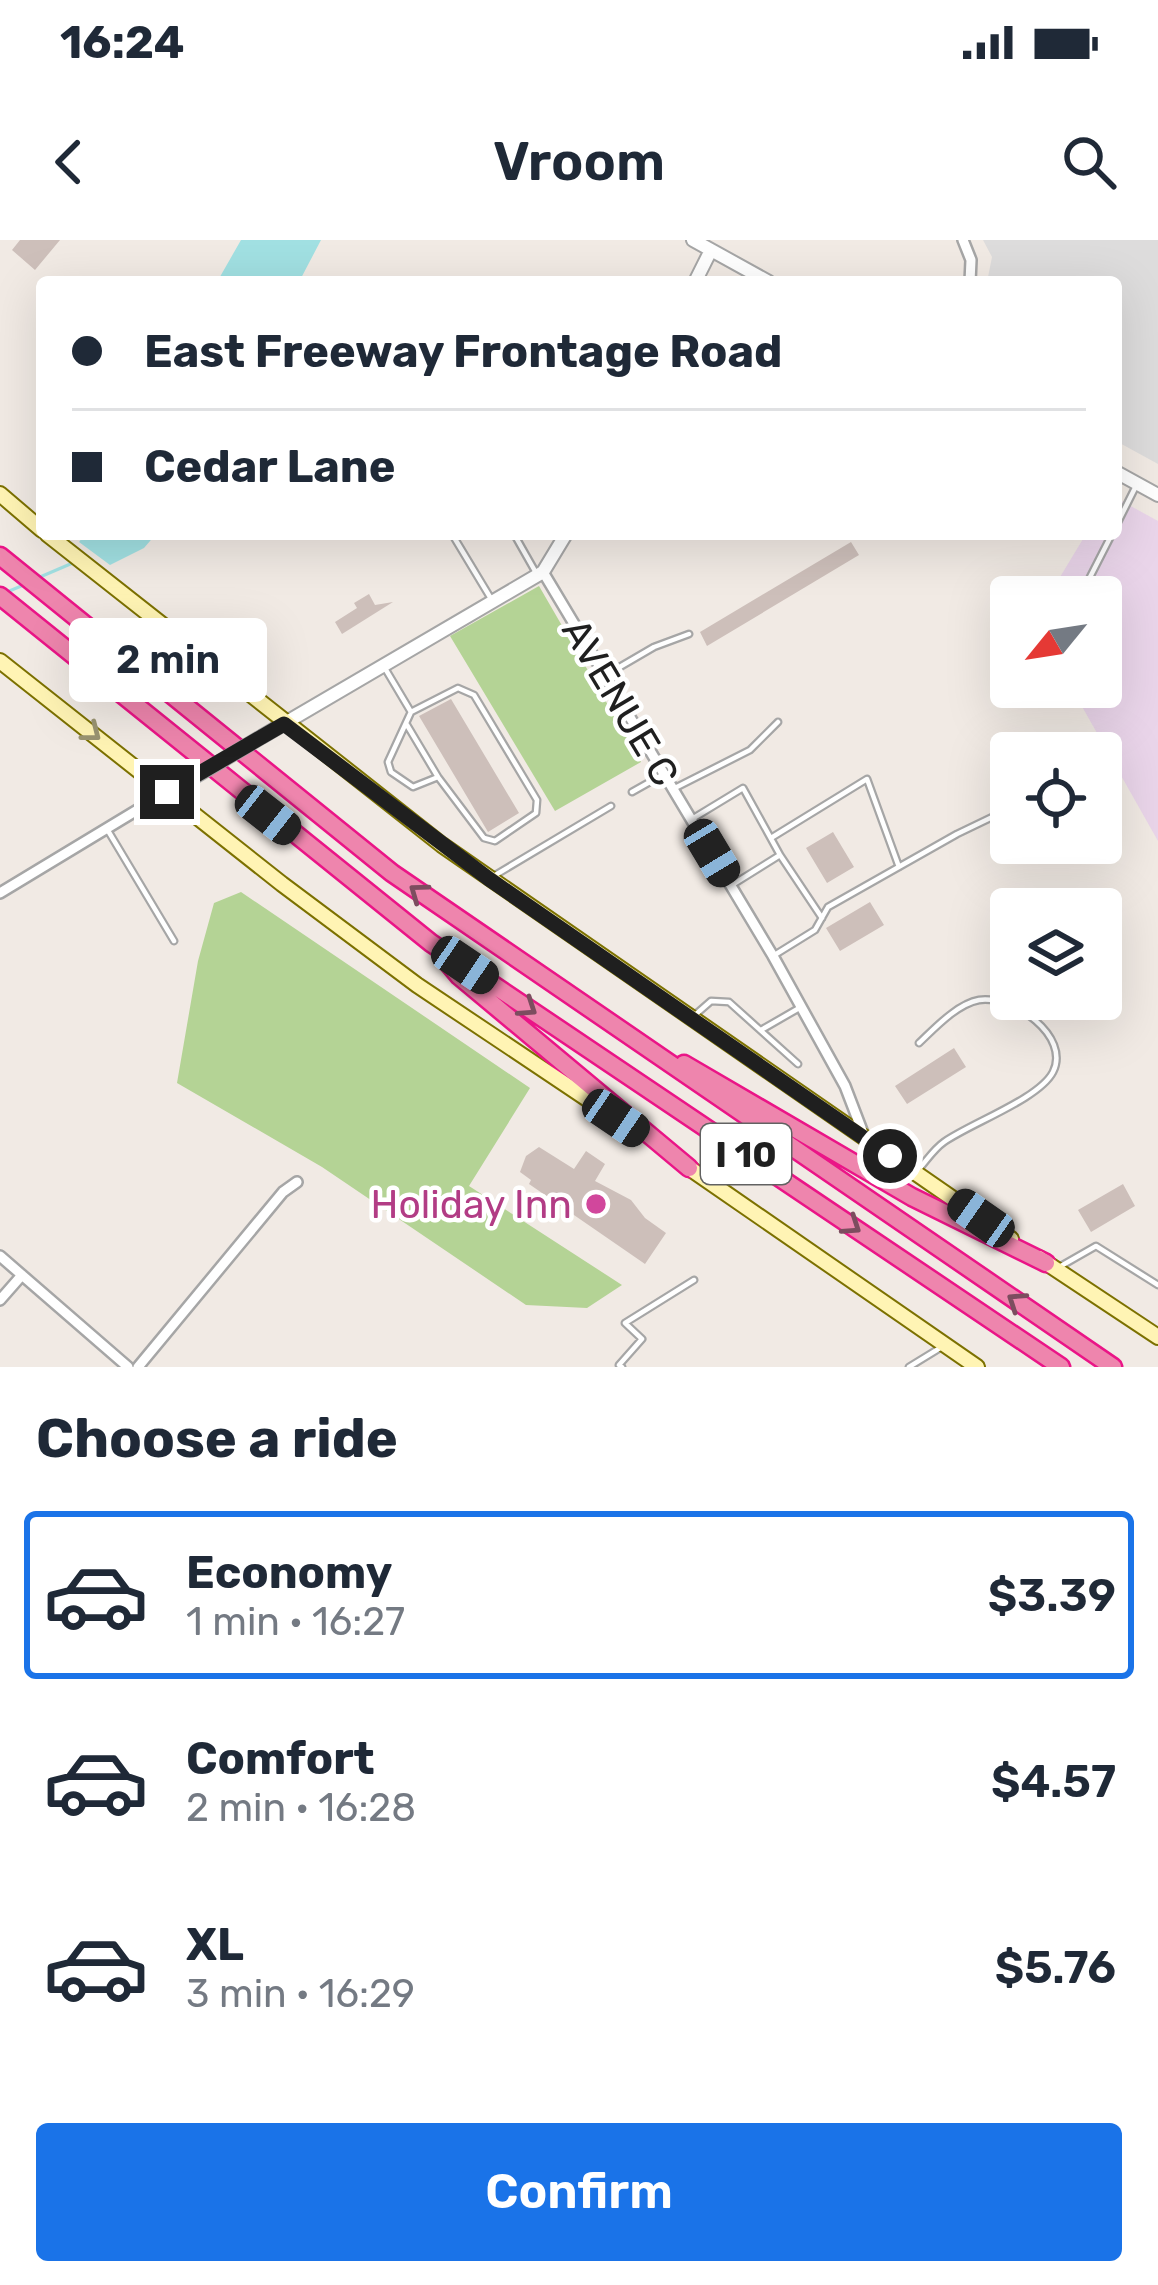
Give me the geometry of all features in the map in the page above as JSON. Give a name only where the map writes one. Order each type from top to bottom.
[{"type":"highway","name":"I 10","points":[[7,561],[392,873],[1113,1367]]},
{"type":"highway","name":"I 10","points":[[0,596],[431,943],[1061,1367]]},
{"type":"highway","points":[[431,943],[459,976],[689,1168]]},
{"type":"highway","points":[[584,1007],[912,1197],[1050,1266]]},
{"type":"main road","points":[[0,494],[36,525]]},
{"type":"main road","points":[[54,540],[284,724],[489,879],[1158,1337]]},
{"type":"main road","points":[[0,661],[417,985],[977,1367]]},
{"type":"street","points":[[693,240],[759,276]]},
{"type":"street","points":[[963,240],[970,276]]},
{"type":"street","points":[[697,276],[711,250]]},
{"type":"street","points":[[1122,475],[1158,495]]},
{"type":"street","points":[[0,893],[540,574],[562,540]]},
{"type":"street","name":"AVENUE C","points":[[540,574],[606,675],[773,956],[845,1086],[865,1138]]},
{"type":"street","points":[[139,1367],[283,1192],[298,1182]]},
{"type":"street","points":[[0,1256],[128,1367]]},
{"type":"street","points":[[0,1300],[22,1275]]},
{"type":"lane","points":[[1122,514],[1137,484]]},
{"type":"lane","points":[[456,540],[493,602]]},
{"type":"lane","points":[[518,540],[540,574]]},
{"type":"lane","points":[[1091,576],[1109,540]]},
{"type":"lane","points":[[606,675],[654,647],[689,634]]},
{"type":"lane","points":[[382,665],[411,712]]},
{"type":"lane","points":[[407,725],[438,777],[484,838],[494,841],[536,813],[537,800],[474,695],[458,688],[411,712],[388,762],[391,772],[413,787],[438,777]]},
{"type":"lane","points":[[673,789],[750,750],[778,722]]},
{"type":"lane","points":[[632,792],[664,773]]},
{"type":"lane","points":[[771,838],[867,779],[899,867]]},
{"type":"lane","points":[[692,819],[743,788],[822,918]]},
{"type":"lane","points":[[489,879],[611,806]]},
{"type":"lane","points":[[773,956],[815,930],[828,907],[990,819]]},
{"type":"lane","points":[[106,829],[173,941]]},
{"type":"lane","points":[[731,886],[780,855]]},
{"type":"lane","points":[[692,1020],[711,1000],[729,1002],[798,1064]]},
{"type":"lane","points":[[915,1174],[942,1144],[1042,1087],[1056,1063],[1056,1052],[1036,1020],[1023,1009],[999,1001],[972,1002],[920,1043]]},
{"type":"lane","points":[[761,1030],[801,1007]]},
{"type":"lane","points":[[1050,1266],[1096,1246],[1158,1285]]},
{"type":"lane","points":[[622,1367],[642,1339],[625,1323],[694,1280]]},
{"type":"lane","points":[[909,1367],[945,1345]]},
{"type":"shaded area","points":[[983,240],[1158,240],[1158,464],[1122,444],[1122,276],[988,276],[992,257]]},
{"type":"shaded area","points":[[1122,501],[1158,521],[1158,841],[1122,777],[1122,732],[1096,732],[1083,708],[1122,708],[1122,576],[1061,576],[1082,540],[1122,540]]},
{"type":"green space","points":[[539,586],[641,762],[555,811],[450,636]]},
{"type":"green space","points":[[241,892],[530,1088],[469,1186],[622,1285],[587,1308],[526,1305],[322,1167],[177,1083],[198,961],[214,903]]},
{"type":"water","points":[[241,240],[321,240],[302,276],[220,276]]},
{"type":"water","points":[[80,540],[151,540],[110,565]]},
{"type":"building","points":[[20,240],[60,240],[35,270],[12,250]]},
{"type":"building","points":[[851,542],[859,555],[707,646],[700,632]]},
{"type":"building","points":[[369,594],[375,605],[393,602],[342,634],[335,622]]},
{"type":"building","points":[[451,699],[519,813],[488,832],[419,716]]},
{"type":"building","points":[[833,832],[854,867],[827,883],[806,848]]},
{"type":"building","points":[[870,902],[884,925],[840,951],[826,928]]},
{"type":"building","points":[[954,1048],[966,1067],[907,1104],[895,1086]]},
{"type":"building","name":"Holiday Inn","points":[[539,1147],[574,1169],[586,1151],[605,1164],[595,1181],[631,1200],[666,1233],[645,1264],[529,1184],[531,1180],[520,1172],[526,1156]]},
{"type":"building","points":[[1123,1184],[1135,1206],[1091,1232],[1078,1210]]},
{"type":"waterway","points":[[40,577],[75,562]]},
{"type":"waterway","points":[[7,592],[26,584]]},
{"type":"place","name":"Holiday Inn","points":[[596,1204]]},
{"type":"route","points":[[167,792],[284,724],[489,879],[890,1156]]}]
